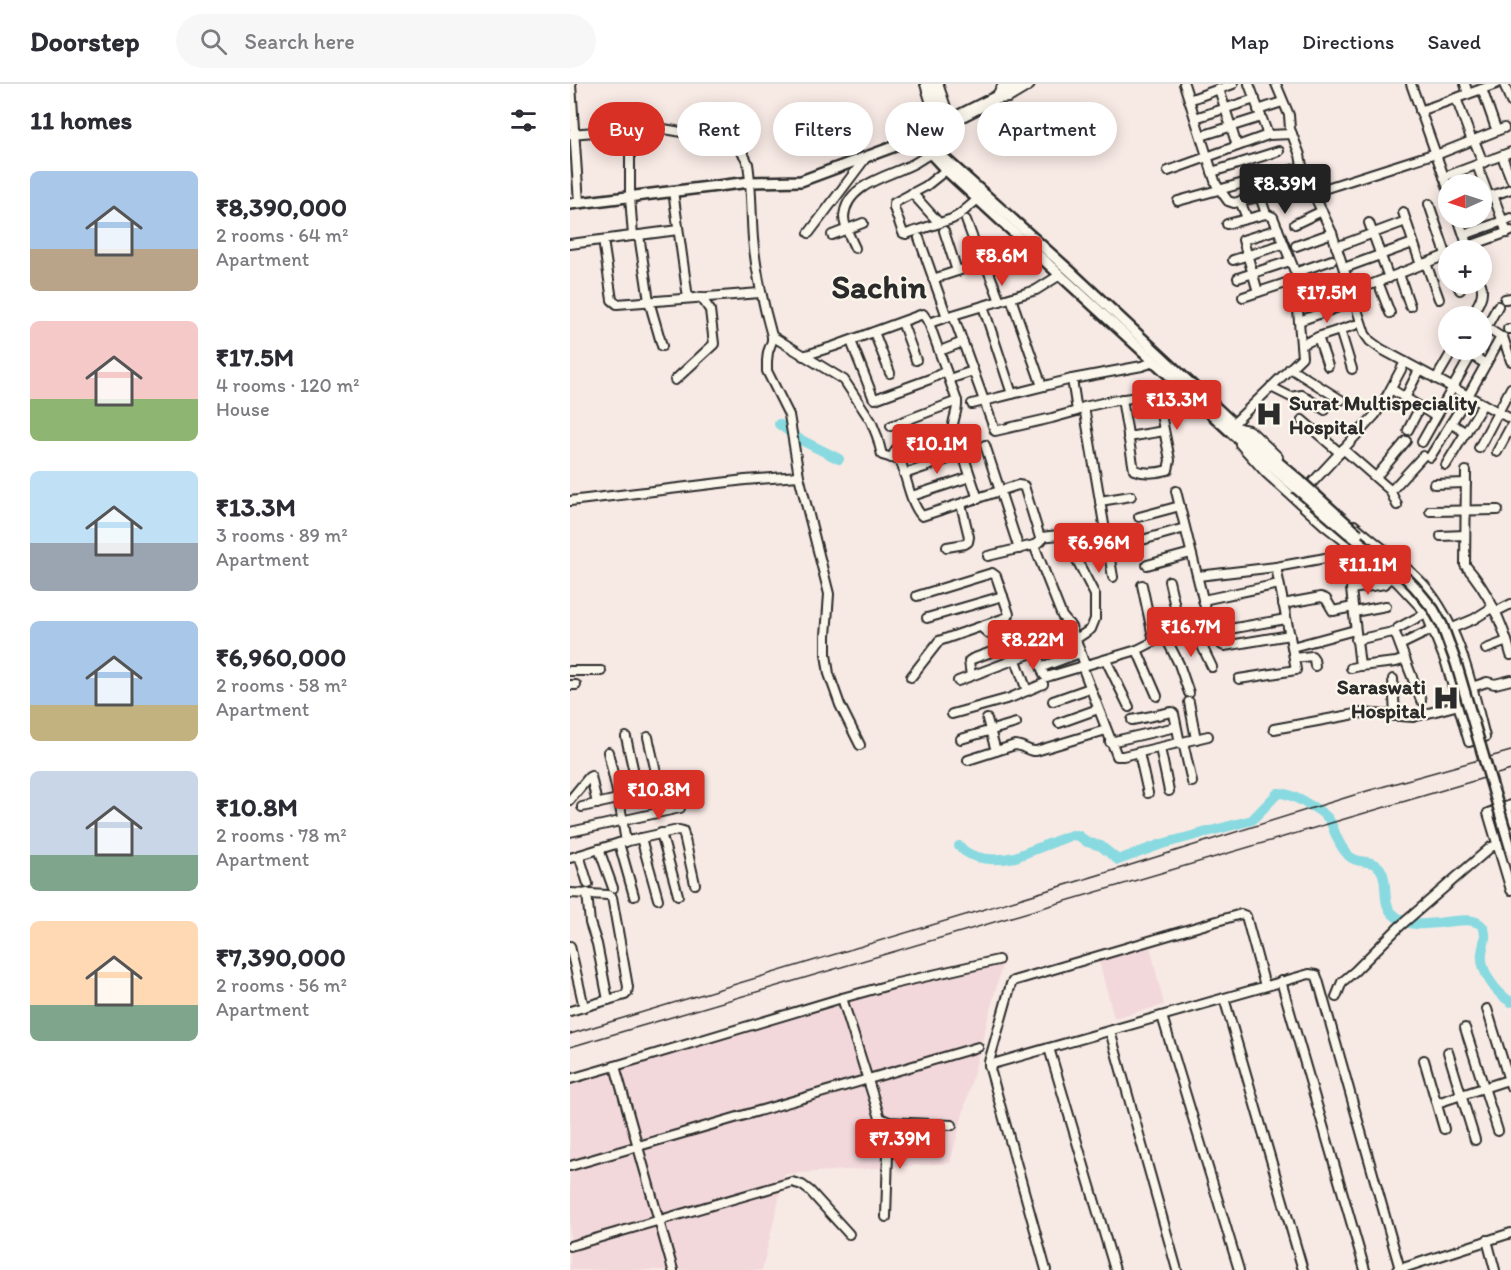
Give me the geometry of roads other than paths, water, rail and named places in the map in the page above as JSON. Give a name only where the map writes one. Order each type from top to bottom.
[{"type":"highway","points":[[927,84],[935,102]]},
{"type":"highway","points":[[936,84],[940,102]]},
{"type":"highway","points":[[998,97],[1008,84]]},
{"type":"highway","points":[[965,114],[998,97],[1008,96],[1028,84]]},
{"type":"main road","points":[[574,203],[750,182],[801,181],[867,156]]},
{"type":"main road","points":[[934,156],[1026,243],[1063,273]]},
{"type":"main road","points":[[942,156],[1063,273],[1233,428],[1355,532],[1397,564],[1434,602],[1452,637],[1465,673],[1511,830]]},
{"type":"main road","points":[[1104,310],[1153,360],[1164,364],[1177,382],[1233,428]]},
{"type":"main road","points":[[1298,484],[1348,533],[1403,575],[1433,609],[1442,625],[1456,663],[1511,850]]},
{"type":"street","points":[[571,84],[574,203]]},
{"type":"street","points":[[1185,84],[1216,184],[1231,202],[1309,184]]},
{"type":"street","points":[[1189,100],[1233,84]]},
{"type":"street","points":[[1249,84],[1268,135]]},
{"type":"street","points":[[1276,84],[1288,115],[1302,167],[1332,233],[1365,334],[1381,350],[1511,419]]},
{"type":"street","points":[[1465,84],[1468,94]]},
{"type":"street","points":[[1420,111],[1496,84]]},
{"type":"street","points":[[1504,84],[1511,102]]},
{"type":"street","points":[[1414,85],[1420,111],[1443,174]]},
{"type":"street","points":[[1219,89],[1237,146]]},
{"type":"street","points":[[1482,89],[1496,126]]},
{"type":"street","points":[[1456,98],[1473,140],[1482,174]]},
{"type":"street","points":[[1195,118],[1255,99]]},
{"type":"street","points":[[1201,136],[1231,127],[1282,102]]},
{"type":"street","points":[[1314,192],[1436,154],[1504,128]]},
{"type":"street","points":[[665,129],[693,135],[738,149],[746,157],[760,293],[772,336],[766,361],[767,371],[789,415],[799,476],[829,594],[826,654],[830,674],[840,705],[860,745]]},
{"type":"street","points":[[572,134],[588,133]]},
{"type":"street","points":[[1168,171],[1268,135],[1292,134]]},
{"type":"street","points":[[1212,172],[1279,151]]},
{"type":"street","points":[[1452,174],[1511,152]]},
{"type":"street","points":[[630,156],[630,197],[636,235],[649,301],[662,346]]},
{"type":"street","points":[[809,233],[867,156]]},
{"type":"street","points":[[855,248],[844,219],[846,209],[854,195],[877,179],[914,164],[926,156]]},
{"type":"street","points":[[1502,156],[1511,179]]},
{"type":"street","points":[[1178,201],[1302,167]]},
{"type":"street","points":[[946,170],[926,186],[894,203],[903,233],[941,227],[978,199]]},
{"type":"street","points":[[1492,196],[1511,189]]},
{"type":"street","points":[[673,191],[688,298]]},
{"type":"street","points":[[912,194],[941,227],[957,271]]},
{"type":"street","points":[[1260,196],[1266,214]]},
{"type":"street","points":[[1240,201],[1247,218]]},
{"type":"street","points":[[1429,204],[1442,240]]},
{"type":"street","points":[[1489,240],[1509,232],[1492,204]]},
{"type":"street","points":[[1295,224],[1322,211]]},
{"type":"street","points":[[1403,212],[1413,243],[1439,299]]},
{"type":"street","points":[[1227,224],[1266,214],[1273,217],[1298,281]]},
{"type":"street","points":[[1464,235],[1511,218]]},
{"type":"street","points":[[966,220],[1000,301]]},
{"type":"street","points":[[1336,247],[1406,221]]},
{"type":"street","points":[[832,235],[863,223]]},
{"type":"street","points":[[1369,223],[1389,278]]},
{"type":"street","points":[[1462,228],[1466,240]]},
{"type":"street","points":[[1258,292],[1243,243],[1245,239],[1278,229]]},
{"type":"street","points":[[570,244],[678,230]]},
{"type":"street","points":[[1296,246],[1332,233]]},
{"type":"street","points":[[919,238],[933,279],[963,342],[995,431],[1052,418],[1081,408],[1157,394],[1171,389],[1177,382]]},
{"type":"street","points":[[603,240],[614,303],[760,293]]},
{"type":"street","points":[[933,279],[984,263],[1026,243]]},
{"type":"street","points":[[1344,268],[1413,243]]},
{"type":"street","points":[[1233,260],[1283,244]]},
{"type":"street","points":[[1233,428],[1302,357],[1298,281],[1300,271],[1332,260]]},
{"type":"street","points":[[1352,292],[1438,260]]},
{"type":"street","points":[[1238,278],[1290,261]]},
{"type":"street","points":[[928,323],[1036,290],[1063,273]]},
{"type":"street","points":[[1399,274],[1410,306]]},
{"type":"street","points":[[1243,297],[1298,281]]},
{"type":"street","points":[[1299,295],[1340,282]]},
{"type":"street","points":[[1378,282],[1390,314]]},
{"type":"street","points":[[675,380],[714,344],[710,310],[701,297]]},
{"type":"street","points":[[1011,298],[1042,386]]},
{"type":"street","points":[[1299,321],[1347,304]]},
{"type":"street","points":[[983,306],[1012,394]]},
{"type":"street","points":[[1492,315],[1498,306]]},
{"type":"street","points":[[803,356],[923,314],[957,401],[954,430],[978,499]]},
{"type":"street","points":[[902,322],[916,360]]},
{"type":"street","points":[[1301,345],[1355,325]]},
{"type":"street","points":[[1340,330],[1352,369]]},
{"type":"street","points":[[874,332],[890,373]]},
{"type":"street","points":[[1492,333],[1503,337],[1511,361]]},
{"type":"street","points":[[772,336],[844,380],[871,421],[882,455],[900,462],[922,516],[1018,485],[1024,486],[1041,541],[1034,545],[988,556]]},
{"type":"street","points":[[1391,491],[1426,457],[1451,423],[1501,337]]},
{"type":"street","points":[[1318,338],[1328,366]]},
{"type":"street","points":[[851,341],[875,399],[946,371]]},
{"type":"street","points":[[945,349],[963,342]]},
{"type":"street","points":[[972,404],[1071,379],[1142,366],[1153,360]]},
{"type":"street","points":[[1436,379],[1447,360]]},
{"type":"street","points":[[1422,442],[1467,360]]},
{"type":"street","points":[[1481,360],[1486,364]]},
{"type":"street","points":[[1310,485],[1375,415],[1405,362]]},
{"type":"street","points":[[1290,368],[1341,400]]},
{"type":"street","points":[[1405,398],[1419,370]]},
{"type":"street","points":[[955,377],[973,371]]},
{"type":"street","points":[[1071,379],[1081,408],[1113,577]]},
{"type":"street","points":[[1271,387],[1291,397],[1302,395],[1325,410]]},
{"type":"street","points":[[1479,448],[1511,388]]},
{"type":"street","points":[[1391,389],[1435,416]]},
{"type":"street","points":[[1122,399],[1134,470],[1160,472],[1168,470],[1170,460],[1157,394]]},
{"type":"street","points":[[891,426],[957,401]]},
{"type":"street","points":[[1446,465],[1483,404]]},
{"type":"street","points":[[1408,430],[1420,407]]},
{"type":"street","points":[[1302,420],[1376,477],[1391,491],[1397,505]]},
{"type":"street","points":[[1451,423],[1466,433]]},
{"type":"street","points":[[1497,452],[1511,426]]},
{"type":"street","points":[[1233,428],[1253,433],[1401,564],[1430,593],[1453,629],[1485,737],[1469,742],[1446,663],[1426,614],[1390,577],[1324,525],[1266,473],[1233,428]]},
{"type":"street","points":[[891,458],[901,445],[954,430]]},
{"type":"street","points":[[1128,437],[1164,430]]},
{"type":"street","points":[[1376,477],[1406,441]]},
{"type":"street","points":[[984,445],[1019,549]]},
{"type":"street","points":[[904,474],[963,454]]},
{"type":"street","points":[[1466,471],[1465,565],[1494,609],[1511,655]]},
{"type":"street","points":[[570,501],[745,480],[799,476]]},
{"type":"street","points":[[912,496],[970,477]]},
{"type":"street","points":[[1434,484],[1466,483]]},
{"type":"street","points":[[1036,652],[1044,675],[1048,677],[1137,650],[1207,615],[1176,491]]},
{"type":"street","points":[[1100,501],[1131,496]]},
{"type":"street","points":[[946,547],[968,542],[969,537],[961,504]]},
{"type":"street","points":[[1139,517],[1180,506]]},
{"type":"street","points":[[1430,511],[1498,510]]},
{"type":"street","points":[[1142,540],[1185,528]]},
{"type":"street","points":[[1198,576],[1331,558],[1352,547],[1363,532]]},
{"type":"street","points":[[958,681],[1076,639],[1091,629],[1095,619],[1095,595],[1066,539],[1059,535],[1041,537]]},
{"type":"street","points":[[1441,536],[1465,535]]},
{"type":"street","points":[[1034,545],[1062,616],[1069,624],[1076,639],[1090,688],[1114,752],[1119,757],[1208,736]]},
{"type":"street","points":[[1147,565],[1191,553]]},
{"type":"street","points":[[1401,564],[1385,584],[1350,589],[1356,640],[1355,667],[1405,659]]},
{"type":"street","points":[[1239,679],[1296,670],[1276,567]]},
{"type":"street","points":[[911,677],[939,641],[1008,617],[1009,612],[996,576],[992,573],[917,596]]},
{"type":"street","points":[[1169,581],[1180,628]]},
{"type":"street","points":[[1203,600],[1279,584]]},
{"type":"street","points":[[1142,585],[1154,641]]},
{"type":"street","points":[[927,618],[1004,596]]},
{"type":"street","points":[[1283,603],[1321,597],[1326,599],[1333,611],[1386,606]]},
{"type":"street","points":[[1400,645],[1434,632],[1453,629],[1494,609],[1511,604]]},
{"type":"street","points":[[1206,612],[1214,615],[1224,646],[1290,635]]},
{"type":"street","points":[[1398,628],[1426,614]]},
{"type":"street","points":[[1218,631],[1286,619]]},
{"type":"street","points":[[1191,623],[1212,667]]},
{"type":"street","points":[[971,676],[969,661],[1069,624]]},
{"type":"street","points":[[981,627],[989,634],[1005,635],[1013,644],[1027,691]]},
{"type":"street","points":[[1292,647],[1355,630]]},
{"type":"street","points":[[1356,640],[1393,632],[1421,700]]},
{"type":"street","points":[[1165,636],[1179,664],[1189,693]]},
{"type":"street","points":[[1486,649],[1507,641]]},
{"type":"street","points":[[1137,650],[1157,696]]},
{"type":"street","points":[[1041,667],[1080,653]]},
{"type":"street","points":[[1294,658],[1311,656],[1315,666]]},
{"type":"street","points":[[1106,660],[1130,707]]},
{"type":"street","points":[[570,671],[601,671]]},
{"type":"street","points":[[1393,679],[1395,716]]},
{"type":"street","points":[[1472,687],[1487,682],[1495,684],[1511,680]]},
{"type":"street","points":[[952,714],[1010,698],[1043,684]]},
{"type":"street","points":[[1053,701],[1090,688]]},
{"type":"street","points":[[1189,702],[1196,739]]},
{"type":"street","points":[[1274,729],[1361,713],[1417,716],[1459,705]]},
{"type":"street","points":[[1059,723],[1098,708]]},
{"type":"street","points":[[1132,720],[1172,712],[1174,714],[1192,782]]},
{"type":"street","points":[[987,719],[996,751]]},
{"type":"street","points":[[961,739],[1016,723]]},
{"type":"street","points":[[1110,742],[1176,727]]},
{"type":"street","points":[[968,760],[1018,745],[1036,751],[1106,730]]},
{"type":"street","points":[[626,737],[639,795]]},
{"type":"street","points":[[648,737],[660,790]]},
{"type":"street","points":[[1160,748],[1169,791]]},
{"type":"street","points":[[608,752],[619,800],[623,842],[634,896]]},
{"type":"street","points":[[1139,753],[1148,793]]},
{"type":"street","points":[[570,800],[591,776],[597,804]]},
{"type":"street","points":[[582,807],[676,786]]},
{"type":"street","points":[[1511,822],[1509,806],[1488,813],[1511,890]]},
{"type":"street","points":[[570,832],[680,808]]},
{"type":"street","points":[[570,858],[623,842],[678,830],[683,831],[695,884]]},
{"type":"street","points":[[661,834],[678,896]]},
{"type":"street","points":[[640,838],[658,899]]},
{"type":"street","points":[[1336,997],[1342,982],[1399,927],[1491,848],[1511,841]]},
{"type":"street","points":[[599,849],[613,888]]},
{"type":"street","points":[[579,855],[588,884]]},
{"type":"street","points":[[570,893],[611,895],[628,987],[625,995],[570,1011]]},
{"type":"street","points":[[587,893],[590,923],[597,944],[608,1000]]},
{"type":"street","points":[[1046,1270],[989,1065],[1013,981],[1241,914],[1246,916],[1265,986]]},
{"type":"street","points":[[570,946],[584,1007]]},
{"type":"street","points":[[570,1079],[842,998],[998,960]]},
{"type":"street","points":[[989,1065],[1281,981],[1309,974],[1316,975],[1397,1269],[1511,1233]]},
{"type":"street","points":[[1281,981],[1365,1270]]},
{"type":"street","points":[[842,998],[880,1118],[889,1122],[952,1125]]},
{"type":"street","points":[[1224,998],[1303,1270]]},
{"type":"street","points":[[1437,1103],[1510,1082],[1487,1009]]},
{"type":"street","points":[[1162,1016],[1239,1270]]},
{"type":"street","points":[[1466,1028],[1498,1131]]},
{"type":"street","points":[[1110,1031],[1177,1270]]},
{"type":"street","points":[[570,1166],[978,1047]]},
{"type":"street","points":[[1049,1048],[1115,1270]]},
{"type":"street","points":[[1448,1052],[1475,1140]]},
{"type":"street","points":[[1424,1060],[1444,1129]]},
{"type":"street","points":[[615,1066],[673,1270]]},
{"type":"street","points":[[886,1217],[889,1122]]},
{"type":"street","points":[[570,1246],[792,1182],[810,1191],[849,1234]]},
{"type":"street","points":[[1487,1240],[1495,1270]]},
{"type":"street","points":[[1428,1259],[1431,1270]]},
{"type":"waterway","points":[[779,424],[799,439],[839,459]]},
{"type":"waterway","points":[[959,846],[971,855],[985,859],[1000,859],[1015,857],[1072,835],[1101,846],[1118,860],[1162,844],[1252,820],[1278,793],[1283,793],[1304,802],[1327,817],[1349,856],[1378,866],[1385,881],[1389,908],[1402,921],[1427,924],[1466,920],[1476,922],[1483,927],[1485,936],[1482,960],[1486,974],[1495,988],[1511,1002]]},
{"type":"railway","points":[[570,1034],[1105,873],[1367,791],[1511,751]]},
{"type":"railway","points":[[570,1047],[1511,770]]},
{"type":"place","name":"Surat Multispeciality Hospital","points":[[1269,414]]},
{"type":"place","name":"Saraswati Hospital","points":[[1446,698]]},
{"type":"district","name":"Sachin","points":[[879,286]]}]
